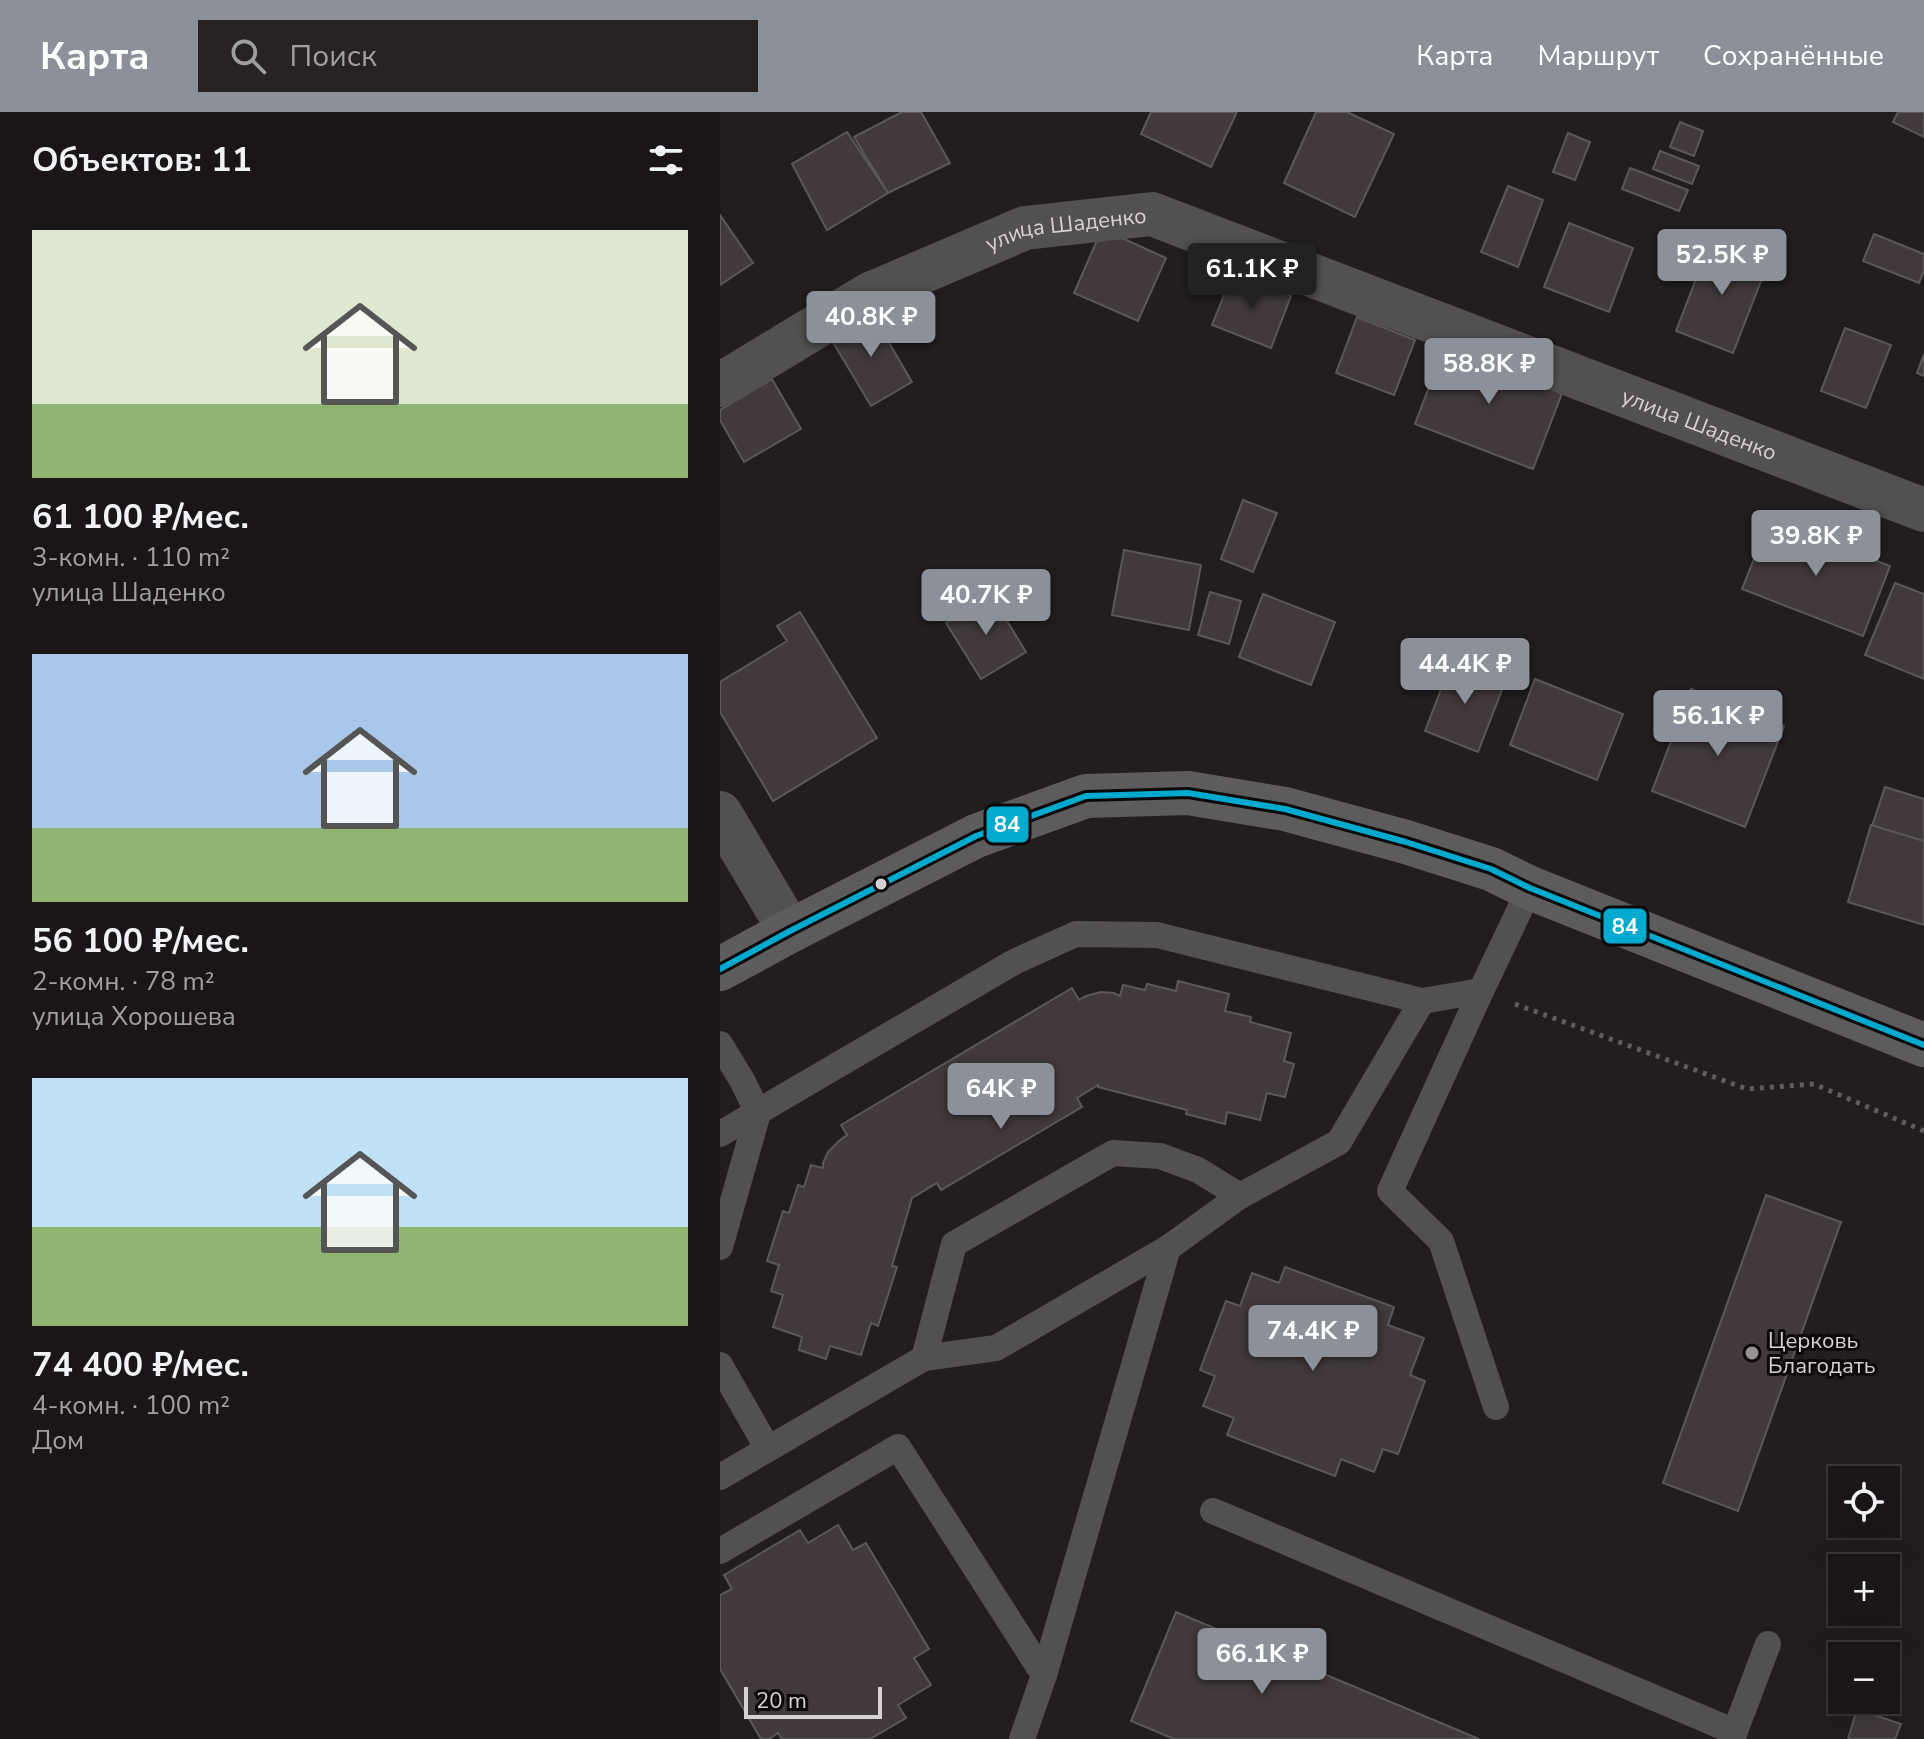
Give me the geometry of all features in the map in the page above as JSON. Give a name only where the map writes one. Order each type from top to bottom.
[{"type":"main road","points":[[720,969],[976,836],[1086,796],[1188,793],[1285,809],[1491,869],[1530,888],[1924,1045]]},
{"type":"street","name":"улица Шаденко","points":[[720,385],[870,294],[1025,228],[1152,214],[1924,510]]},
{"type":"street","points":[[720,813],[790,931]]},
{"type":"lane","points":[[1496,1407],[1441,1241],[1390,1191],[1530,888]]},
{"type":"lane","points":[[720,1134],[1014,962],[1076,934],[1157,935],[1422,1001],[1481,991]]},
{"type":"lane","points":[[720,1477],[924,1358],[996,1348],[1168,1248],[1240,1196],[1339,1142],[1422,1001]]},
{"type":"lane","points":[[720,1044],[758,1113],[720,1247]]},
{"type":"lane","points":[[924,1358],[954,1244],[1113,1153],[1160,1156],[1198,1170],[1240,1196]]},
{"type":"lane","points":[[1022,1739],[1044,1675],[1168,1248]]},
{"type":"lane","points":[[720,1365],[768,1449]]},
{"type":"lane","points":[[720,1551],[898,1447],[1044,1675]]},
{"type":"lane","points":[[1213,1511],[1733,1736],[1768,1644]]},
{"type":"path","points":[[1481,991],[1747,1089],[1814,1084],[1924,1131]]},
{"type":"building","points":[[902,112],[921,112],[950,163],[888,193],[854,137]]},
{"type":"building","points":[[1151,112],[1237,112],[1211,167],[1141,134]]},
{"type":"building","points":[[1316,112],[1347,112],[1394,134],[1355,217],[1284,183]]},
{"type":"building","points":[[1898,112],[1924,112],[1924,137],[1893,122]]},
{"type":"building","points":[[1680,122],[1703,131],[1694,156],[1670,147]]},
{"type":"building","points":[[847,132],[888,193],[827,230],[792,164]]},
{"type":"building","points":[[1568,133],[1590,142],[1575,180],[1553,172]]},
{"type":"building","points":[[1660,151],[1699,166],[1692,184],[1653,169]]},
{"type":"building","points":[[1630,168],[1688,190],[1679,211],[1622,189]]},
{"type":"building","points":[[1508,186],[1543,200],[1518,267],[1481,252]]},
{"type":"building","points":[[720,215],[753,263],[720,285]]},
{"type":"building","points":[[1569,223],[1633,248],[1609,312],[1544,287]]},
{"type":"building","points":[[1102,229],[1166,258],[1138,321],[1074,293]]},
{"type":"building","points":[[1874,234],[1924,254],[1924,270],[1919,283],[1863,261]]},
{"type":"building","points":[[1711,240],[1768,263],[1733,353],[1676,331]]},
{"type":"building","points":[[1233,273],[1291,296],[1271,348],[1212,325]]},
{"type":"building","points":[[871,312],[912,382],[871,406],[830,337]]},
{"type":"building","points":[[1357,317],[1415,340],[1394,395],[1336,373]]},
{"type":"building","points":[[1845,328],[1891,345],[1866,408],[1821,391]]},
{"type":"building","points":[[1446,342],[1564,388],[1533,469],[1415,424]]},
{"type":"building","points":[[1924,354],[1924,376],[1917,373]]},
{"type":"building","points":[[772,379],[801,429],[744,462],[720,420],[720,410]]},
{"type":"building","points":[[1243,500],[1277,513],[1253,572],[1221,559]]},
{"type":"building","points":[[1770,519],[1890,566],[1863,636],[1742,589]]},
{"type":"building","points":[[1124,550],[1201,565],[1189,630],[1112,615]]},
{"type":"building","points":[[1895,583],[1924,594],[1924,679],[1865,655]]},
{"type":"building","points":[[1210,592],[1241,601],[1229,644],[1198,635]]},
{"type":"building","points":[[1263,594],[1335,622],[1311,685],[1239,657]]},
{"type":"building","points":[[991,595],[1026,652],[981,679],[946,623]]},
{"type":"building","points":[[800,612],[877,738],[773,801],[720,712],[720,682],[787,641],[777,626]]},
{"type":"building","points":[[1452,661],[1505,682],[1478,752],[1425,731]]},
{"type":"building","points":[[1535,679],[1623,714],[1597,780],[1510,745]]},
{"type":"building","points":[[1691,689],[1784,726],[1745,827],[1652,791]]},
{"type":"building","points":[[1885,787],[1924,799],[1924,842],[1872,826]]},
{"type":"building","points":[[1871,825],[1924,841],[1924,925],[1848,902]]},
{"type":"building","points":[[1178,981],[1229,994],[1225,1011],[1251,1017],[1250,1022],[1291,1033],[1284,1061],[1294,1064],[1285,1097],[1267,1093],[1260,1120],[1227,1112],[1225,1124],[1098,1085],[1077,1098],[1082,1107],[941,1190],[937,1183],[912,1198],[892,1266],[897,1267],[878,1326],[871,1323],[861,1355],[830,1346],[826,1359],[799,1350],[802,1337],[773,1327],[783,1295],[771,1291],[779,1265],[767,1261],[783,1211],[789,1213],[798,1185],[804,1187],[811,1165],[823,1168],[828,1152],[847,1135],[841,1125],[1072,988],[1079,1000],[1101,992],[1120,996],[1123,985],[1145,990],[1147,984],[1176,991]]},
{"type":"building","name":"Церковь Благодать","points":[[1766,1195],[1841,1222],[1738,1511],[1663,1483]]},
{"type":"building","points":[[1285,1267],[1394,1307],[1388,1325],[1424,1338],[1410,1375],[1425,1381],[1398,1454],[1383,1449],[1374,1472],[1341,1459],[1335,1476],[1227,1435],[1234,1418],[1203,1406],[1215,1376],[1200,1370],[1226,1301],[1240,1306],[1252,1273],[1279,1283]]},
{"type":"building","points":[[838,1525],[853,1550],[866,1543],[929,1649],[914,1658],[931,1685],[898,1705],[906,1718],[870,1739],[782,1739],[778,1733],[769,1739],[761,1739],[720,1669],[720,1595],[732,1589],[724,1575],[800,1530],[808,1543]]},
{"type":"building","points":[[1176,1612],[1479,1739],[1174,1739],[1131,1721]]},
{"type":"building","points":[[1856,1714],[1872,1714],[1901,1724],[1895,1739],[1848,1739]]},
{"type":"transit line","name":"84","points":[[720,969],[976,836],[1086,796],[1188,793],[1285,809],[1491,869],[1530,888],[1924,1045]]},
{"type":"place","name":"Церковь Благодать","points":[[1752,1353]]}]
